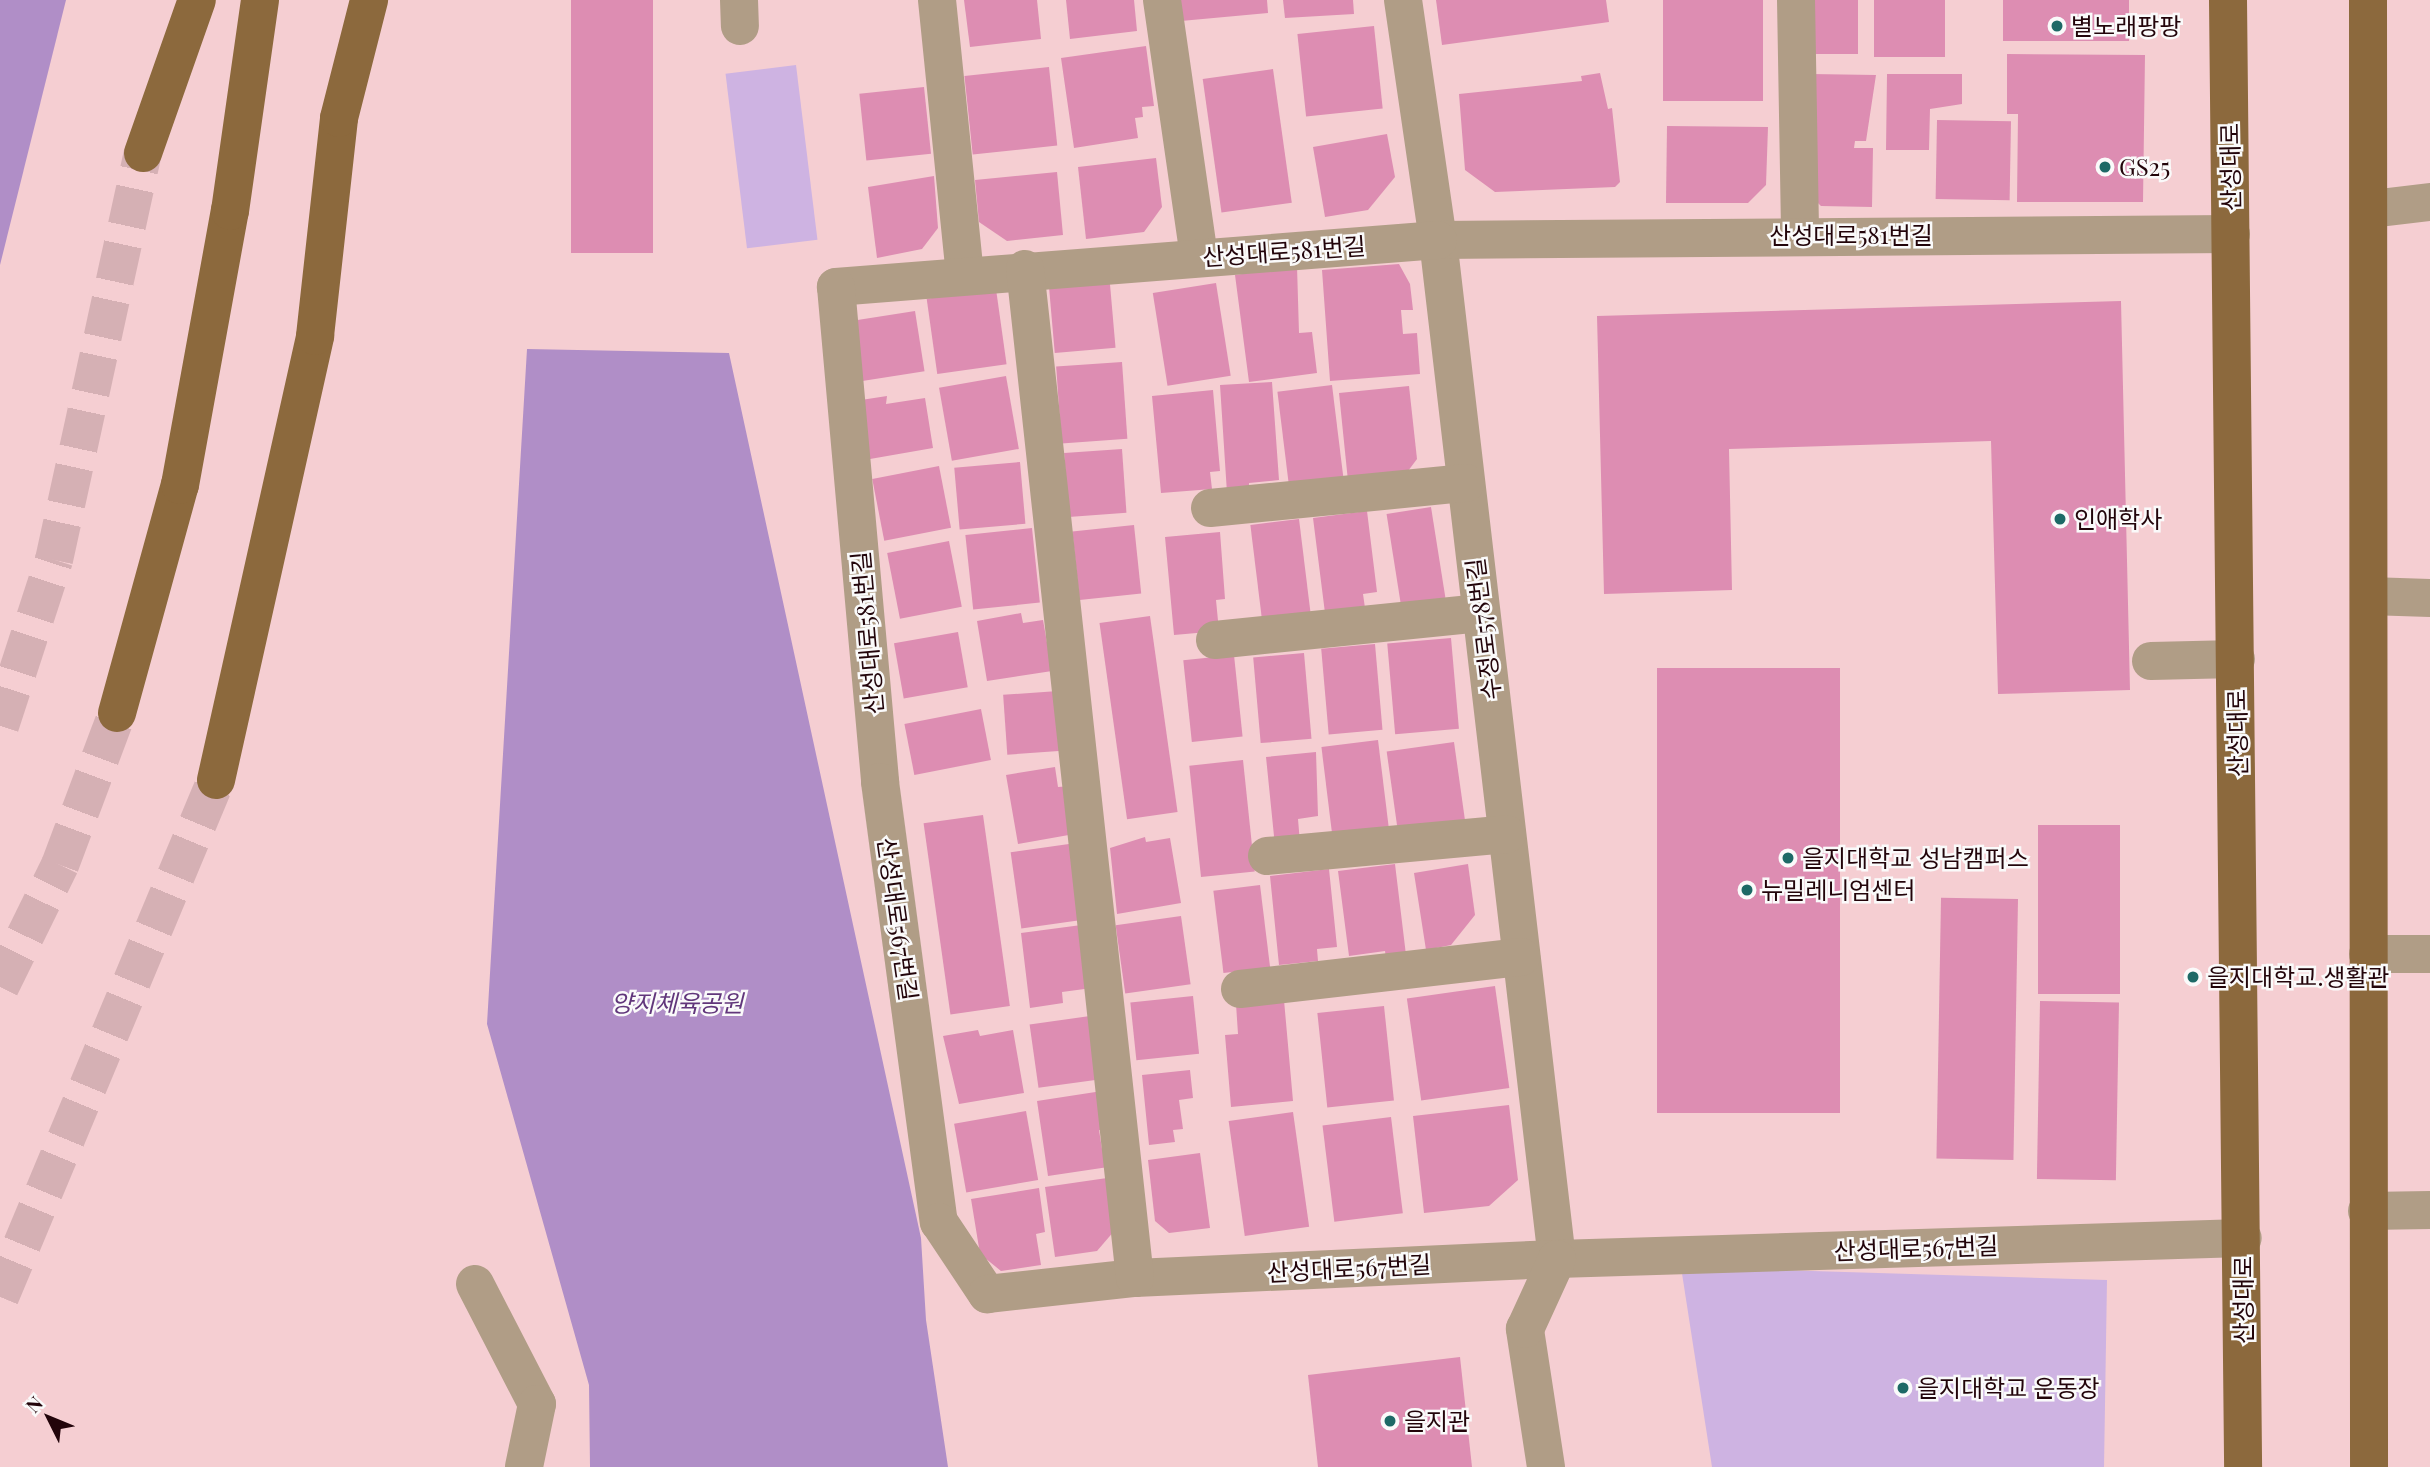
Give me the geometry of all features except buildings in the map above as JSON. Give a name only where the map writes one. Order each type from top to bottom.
[{"type":"main road","points":[[143,153],[197,0]]},
{"type":"main road","points":[[117,713],[180,485],[230,211],[260,0]]},
{"type":"main road","points":[[216,780],[315,337],[339,118],[369,0]]},
{"type":"main road","points":[[339,118],[395,0]]},
{"type":"main road","name":"산성대로","points":[[2228,0],[2243,1467]]},
{"type":"main road","points":[[2368,0],[2371,209],[2367,1211],[2369,1467]]},
{"type":"street","points":[[937,0],[965,274]]},
{"type":"street","points":[[1162,0],[1199,257]]},
{"type":"street","name":"수정로578번길","points":[[1403,0],[1438,240],[1557,1259]]},
{"type":"street","points":[[1796,0],[1800,234]]},
{"type":"street","points":[[2371,209],[2430,202]]},
{"type":"street","name":"산성대로581번길","points":[[880,782],[836,287],[1025,269],[1438,240],[1800,234],[2231,234]]},
{"type":"street","points":[[1025,269],[1135,1278]]},
{"type":"street","points":[[1210,508],[1466,483]]},
{"type":"street","points":[[2369,596],[2430,598]]},
{"type":"street","points":[[1215,640],[1481,613]]},
{"type":"street","points":[[2151,661],[2236,659]]},
{"type":"street","name":"산성대로567번길","points":[[880,782],[939,1222],[987,1294],[1135,1278],[1557,1259],[2242,1238]]},
{"type":"street","points":[[1267,856],[1507,834]]},
{"type":"street","points":[[2368,954],[2430,954]]},
{"type":"street","points":[[1240,989],[1521,957]]},
{"type":"street","points":[[2367,1211],[2430,1210]]},
{"type":"street","points":[[1546,1467],[1525,1329],[1557,1259]]},
{"type":"street","points":[[475,1284],[537,1404],[524,1467]]},
{"type":"shaded area","points":[[796,65],[817,240],[747,248],[726,74]]},
{"type":"shaded area","name":"을지대학교 운동장","points":[[1681,1267],[2107,1280],[2104,1467],[1712,1467]]},
{"type":"green space","points":[[0,0],[66,0],[0,265]]},
{"type":"green space","name":"양지체육공원","points":[[527,349],[729,353],[921,1238],[926,1320],[948,1467],[590,1467],[589,1385],[487,1024]]},
{"type":"tunnel","points":[[0,726],[54,560],[143,153]]},
{"type":"tunnel","points":[[0,987],[60,865],[117,713]]},
{"type":"tunnel","points":[[0,1297],[216,780]]},
{"type":"place","name":"별노래팡팡","points":[[2057,26]]},
{"type":"place","name":"GS25","points":[[2105,167]]},
{"type":"place","name":"인애학사","points":[[2060,519]]},
{"type":"place","name":"을지대학교 성남캠퍼스","points":[[1788,858]]},
{"type":"place","name":"뉴밀레니엄센터","points":[[1747,890]]},
{"type":"place","name":"을지대학교.생활관","points":[[2193,977]]},
{"type":"place","name":"을지대학교 운동장","points":[[1903,1388]]},
{"type":"place","name":"을지관","points":[[1390,1421]]}]
